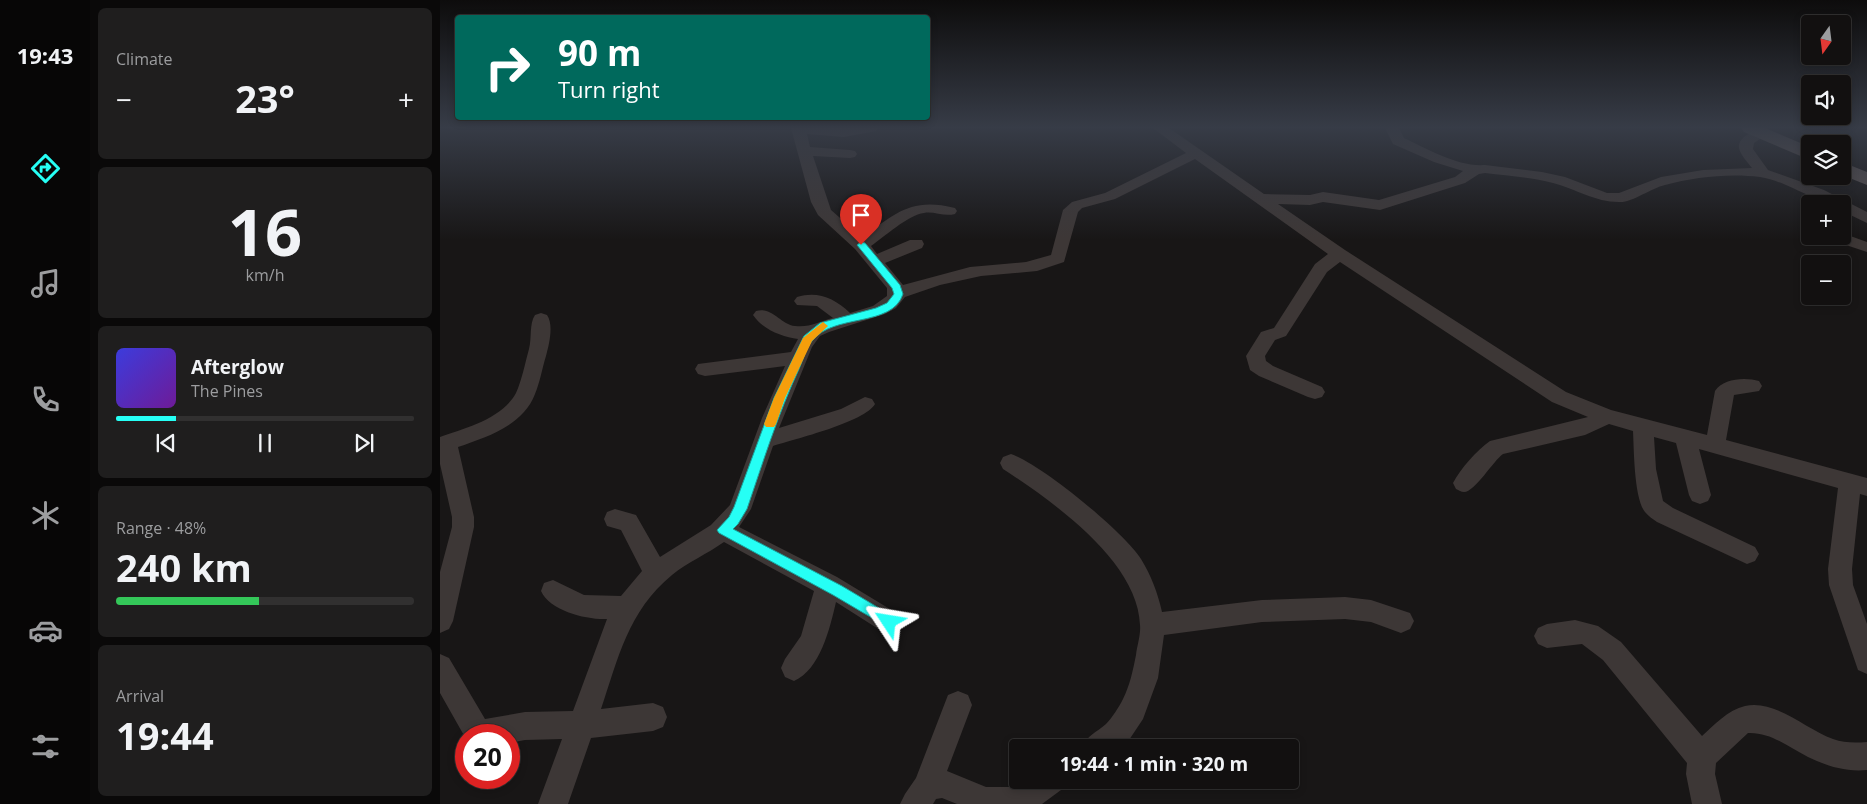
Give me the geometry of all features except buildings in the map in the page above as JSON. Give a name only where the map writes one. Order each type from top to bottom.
[{"type":"main road","points":[[1851,172],[1867,179]]},
{"type":"street","points":[[553,804],[617,626],[626,607],[656,573],[723,530],[734,520],[740,509],[779,398],[808,338],[824,325],[880,311],[890,306],[896,299],[898,294],[896,287],[868,253],[824,212],[819,202],[810,166]]},
{"type":"street","points":[[898,294],[972,272],[1020,268],[1050,263],[1058,258],[1071,210],[1076,205],[1110,196],[1171,166]]},
{"type":"street","points":[[1214,166],[1339,254],[1540,386],[1559,396],[1606,416],[1858,485],[1840,569],[1842,585],[1867,661]]},
{"type":"street","points":[[1460,166],[1475,170],[1485,169],[1542,176],[1560,180],[1605,197],[1621,198],[1661,181],[1703,174],[1741,172],[1763,173],[1823,195]]},
{"type":"street","points":[[1758,166],[1763,173]]},
{"type":"street","points":[[1262,199],[1310,200],[1323,197],[1380,205],[1460,180],[1475,170]]},
{"type":"street","points":[[868,253],[910,212],[932,207],[948,210]]},
{"type":"street","points":[[1851,209],[1867,218]]},
{"type":"street","points":[[1851,241],[1867,246]]},
{"type":"street","points":[[868,253],[916,244]]},
{"type":"street","points":[[1314,392],[1266,371],[1257,365],[1254,356],[1268,336],[1280,332],[1321,268],[1339,254]]},
{"type":"street","points":[[803,301],[818,300],[830,304],[846,319]]},
{"type":"street","points":[[762,315],[782,330],[798,333],[814,332]]},
{"type":"street","points":[[440,621],[463,527],[463,517],[446,443],[493,426],[503,420],[517,407],[525,395],[539,346],[541,319]]},
{"type":"street","points":[[704,369],[798,358]]},
{"type":"street","points":[[1715,446],[1725,391],[1734,387],[1752,386]]},
{"type":"street","points":[[764,440],[848,414],[865,404]]},
{"type":"street","points":[[1464,483],[1497,446],[1585,427],[1595,424],[1606,416]]},
{"type":"street","points":[[1643,426],[1645,469],[1652,506],[1665,516],[1747,554]]},
{"type":"street","points":[[1685,438],[1700,495]]},
{"type":"street","points":[[1011,463],[1050,488],[1108,539],[1132,566],[1146,596],[1153,624],[1145,678],[1133,709],[1117,733],[1109,739]]},
{"type":"street","points":[[614,519],[628,522],[656,573]]},
{"type":"street","points":[[723,530],[828,585],[889,622]]},
{"type":"street","points":[[794,668],[812,642],[828,585]]},
{"type":"street","points":[[553,591],[581,606],[600,608],[626,607]]},
{"type":"street","points":[[1153,624],[1262,611],[1345,608],[1371,611],[1401,621]]},
{"type":"street","points":[[1547,636],[1578,630],[1598,638],[1612,651],[1701,757]]},
{"type":"street","points":[[440,667],[472,725],[479,732],[532,725],[582,725],[653,717]]},
{"type":"street","points":[[921,796],[958,705]]},
{"type":"street","points":[[1707,804],[1701,772],[1701,757],[1709,747],[1744,720],[1756,718],[1772,723],[1829,752],[1855,759],[1867,756]]},
{"type":"street","points":[[921,796],[942,783],[986,802],[1020,802],[1038,789]]},
{"type":"slow traffic","points":[[770,424],[779,398],[808,338],[823,326]]},
{"type":"route","points":[[861,245],[896,287],[898,294],[896,299],[890,306],[880,311],[824,325],[808,338],[779,398],[740,509],[734,520],[723,530],[838,590],[889,622]]}]
